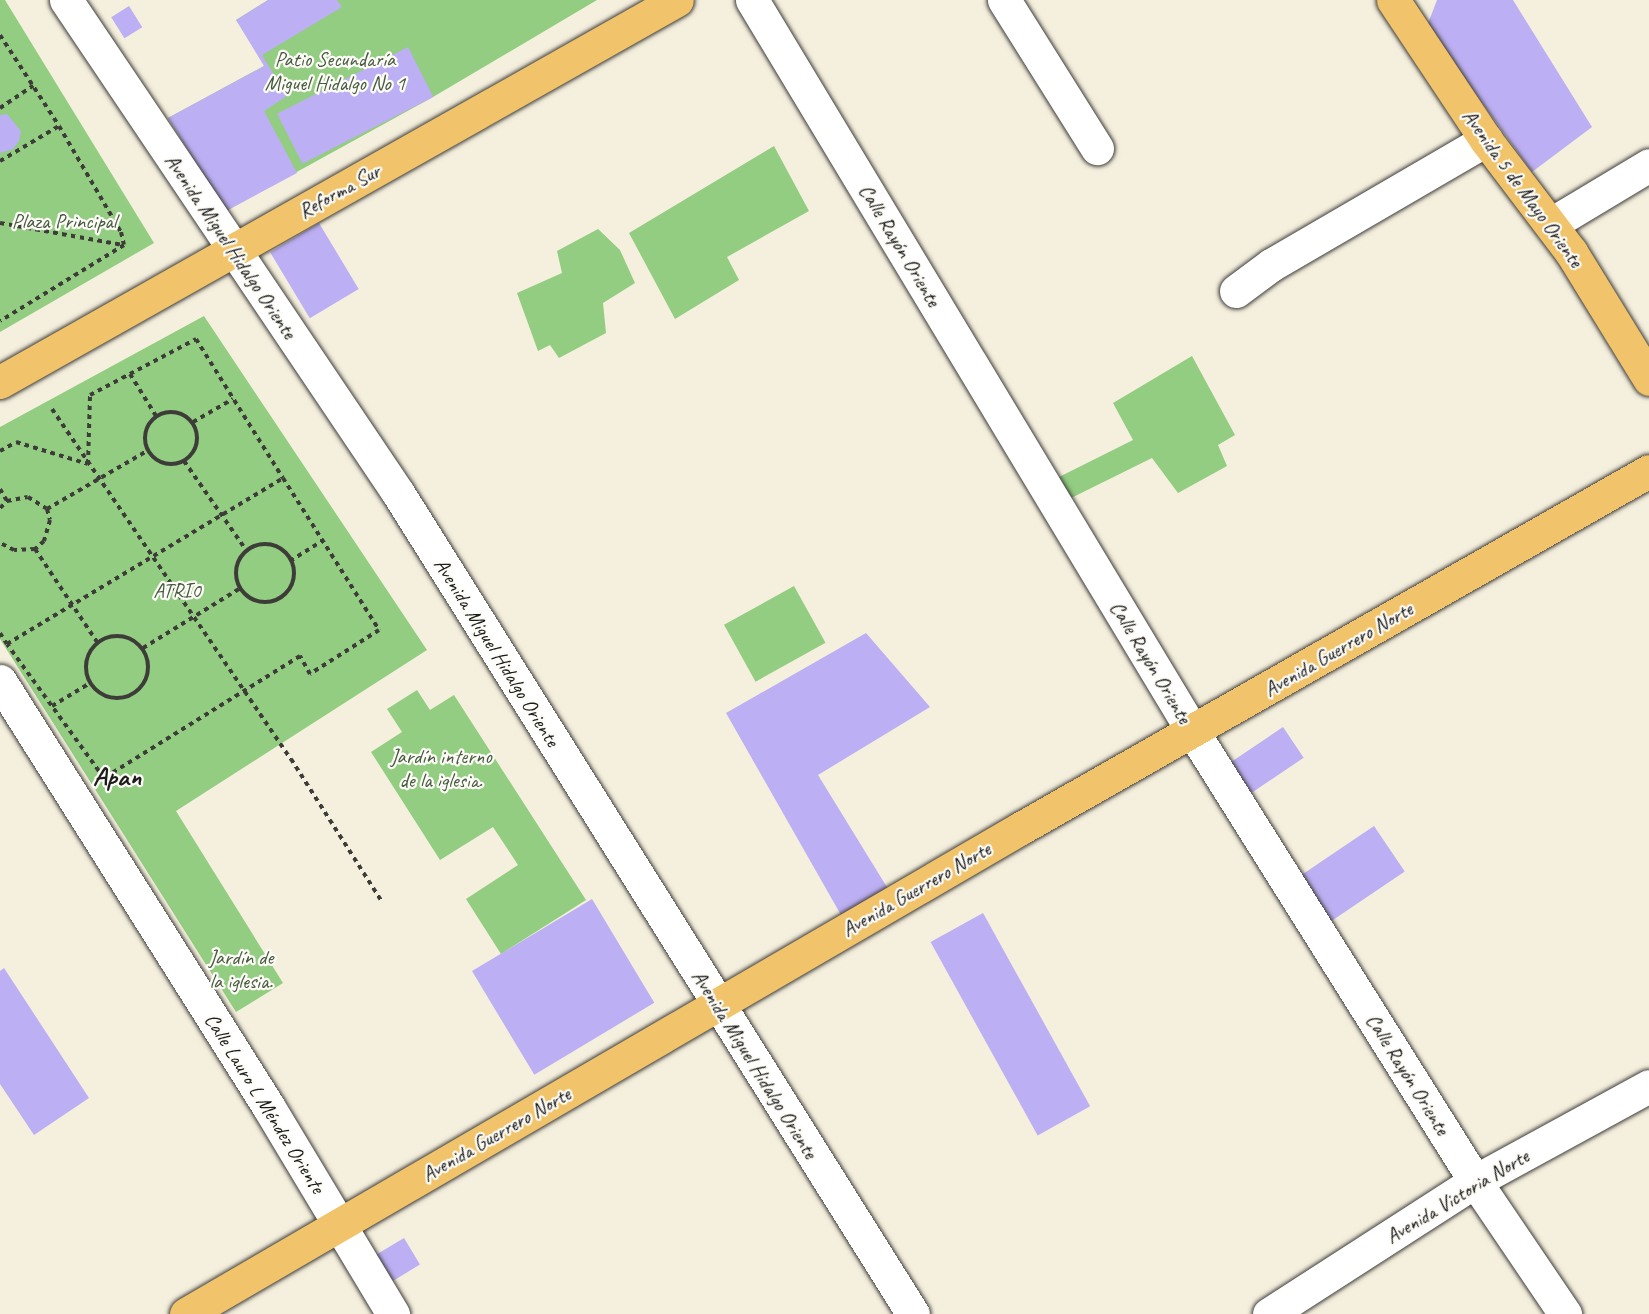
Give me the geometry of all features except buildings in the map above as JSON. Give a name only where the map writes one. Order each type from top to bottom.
[{"type":"main road","name":"Reforma Sur","points":[[0,382],[677,0]]},
{"type":"main road","name":"Avenida 5 de Mayo Oriente","points":[[1401,3],[1486,140],[1551,224],[1649,379]]},
{"type":"main road","name":"Avenida Guerrero Norte","points":[[186,1314],[717,1004],[1649,471]]},
{"type":"street","name":"Avenida Miguel Hidalgo Oriente","points":[[66,0],[398,493],[913,1314]]},
{"type":"street","name":"Calle Rayón Oriente","points":[[752,0],[1193,732],[1475,1181],[1564,1314]]},
{"type":"street","points":[[1004,0],[1097,148]]},
{"type":"street","points":[[1236,291],[1271,265],[1486,140]]},
{"type":"street","points":[[1551,224],[1649,165]]},
{"type":"street","name":"Calle Lauro L Méndez Oriente","points":[[0,681],[341,1225],[393,1314]]},
{"type":"street","name":"Avenida Victoria Norte","points":[[1269,1314],[1475,1181],[1649,1086]]},
{"type":"path","points":[[0,35],[59,126],[121,232],[124,245]]},
{"type":"path","points":[[0,108],[33,86]]},
{"type":"path","points":[[0,161],[59,126]]},
{"type":"path","points":[[0,223],[124,245]]},
{"type":"path","points":[[0,321],[124,245]]},
{"type":"path","points":[[0,633],[104,778],[300,656],[310,674],[379,630],[196,339],[90,395],[88,464]]},
{"type":"path","points":[[130,374],[156,416]]},
{"type":"path","points":[[193,422],[233,399]]},
{"type":"path","points":[[52,409],[245,691],[382,902]]},
{"type":"path","points":[[176,412],[193,422],[197,442],[184,460],[161,462],[147,451],[146,433],[156,416],[176,412]]},
{"type":"path","points":[[0,451],[16,442],[88,464]]},
{"type":"path","points":[[47,508],[147,451]]},
{"type":"path","points":[[184,460],[246,550]]},
{"type":"path","points":[[7,644],[283,478]]},
{"type":"path","points":[[0,489],[7,501]]},
{"type":"path","points":[[0,508],[7,501],[28,497],[47,508]]},
{"type":"path","points":[[35,549],[49,530],[47,508]]},
{"type":"path","points":[[290,561],[322,541]]},
{"type":"path","points":[[0,543],[14,550],[35,549]]},
{"type":"path","points":[[258,543],[272,544],[283,550],[294,570],[291,582],[280,597],[267,602],[257,601],[242,587],[236,568],[246,550],[258,543]]},
{"type":"path","points":[[35,549],[97,642]]},
{"type":"path","points":[[143,648],[242,587]]},
{"type":"path","points":[[122,636],[143,648],[148,673],[136,691],[111,698],[90,683],[85,660],[97,642],[122,636]]},
{"type":"path","points":[[51,706],[90,683]]},
{"type":"green space","name":"Plaza Principal","points":[[0,0],[5,0],[154,243],[0,332]]},
{"type":"green space","name":"Patio Secundaría Miguel Hidalgo No 1","points":[[268,0],[597,0],[433,97],[226,211],[168,118],[264,66],[262,55],[236,20]]},
{"type":"green space","points":[[774,146],[809,211],[727,257],[739,280],[675,319],[629,233]]},
{"type":"green space","points":[[598,229],[620,250],[635,283],[603,303],[606,333],[559,358],[550,345],[538,351],[517,293],[562,273],[557,251]]},
{"type":"green space","name":"ATRI0","points":[[204,316],[427,650],[176,811],[283,983],[236,1012],[0,639],[0,427]]},
{"type":"green space","points":[[1192,356],[1235,435],[1218,445],[1227,466],[1178,493],[1152,458],[1059,504],[1049,482],[1133,440],[1113,403]]},
{"type":"green space","points":[[794,586],[826,643],[756,682],[724,625]]},
{"type":"green space","name":"Jardín interno de la iglesia.","points":[[417,690],[430,710],[454,695],[586,900],[501,954],[466,899],[518,865],[493,827],[440,860],[371,752],[402,732],[387,709]]},
{"type":"district","name":"Apan","points":[[117,777]]},
{"type":"park label","name":"Jardín de la iglesia.","points":[[241,969]]}]
